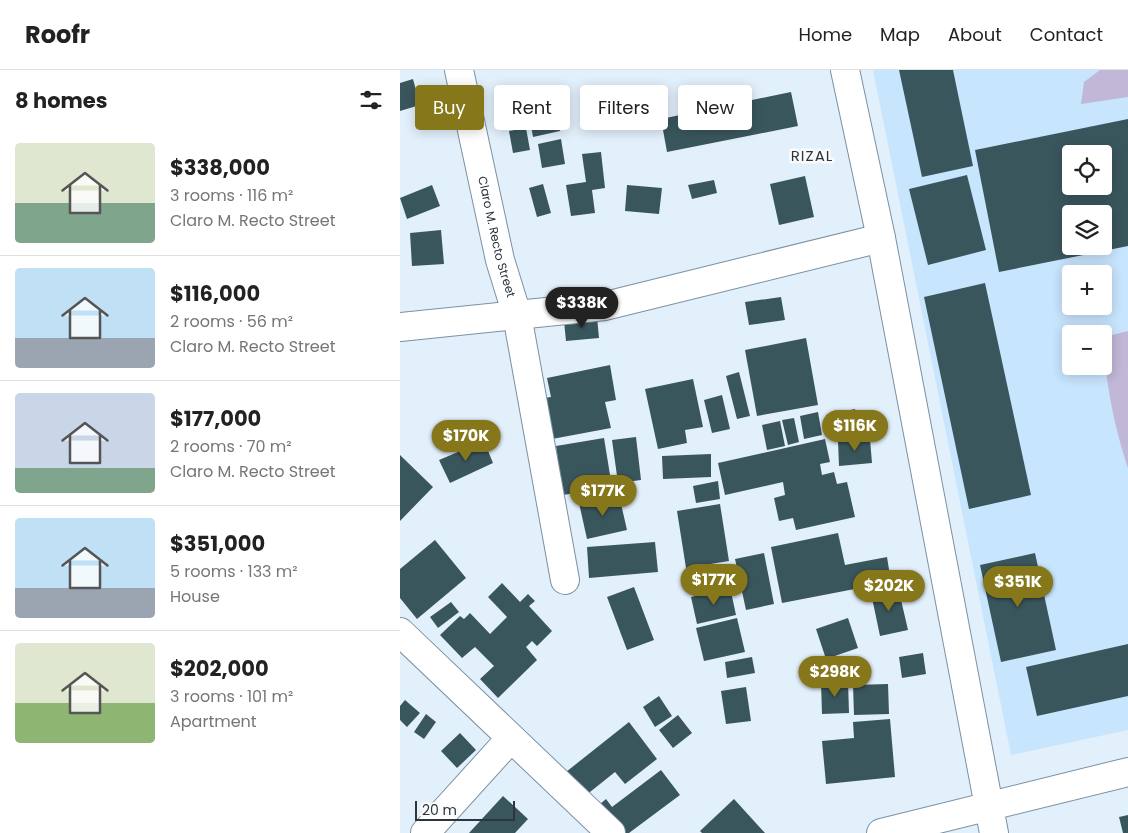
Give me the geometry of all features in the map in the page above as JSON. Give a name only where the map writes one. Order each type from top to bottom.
[{"type":"street","name":"Claro M. Recto Street","points":[[460,70],[500,260],[517,315],[565,580]]},
{"type":"street","points":[[844,70],[881,238],[994,833]]},
{"type":"street","points":[[400,327],[605,306],[881,238]]},
{"type":"street","points":[[400,632],[611,833]]},
{"type":"street","points":[[425,833],[511,738]]},
{"type":"street","points":[[880,833],[1128,772]]},
{"type":"shaded area","points":[[873,70],[1128,70],[1128,730],[1011,755]]},
{"type":"shaded area","points":[[1100,70],[1128,70],[1128,97],[1081,104],[1084,82]]},
{"type":"shaded area","points":[[1128,331],[1128,468],[1111,403],[1107,375],[1112,375],[1112,335]]},
{"type":"building","points":[[899,70],[953,70],[973,166],[922,177]]},
{"type":"building","points":[[413,79],[415,106],[400,111],[400,83]]},
{"type":"building","points":[[791,92],[798,126],[667,152],[663,130],[668,130],[668,118],[678,115],[678,130],[752,130],[752,100]]},
{"type":"building","points":[[1128,119],[1128,246],[1112,249],[1112,205],[1062,205],[1062,255],[1083,255],[999,272],[975,150]]},
{"type":"building","points":[[526,130],[530,150],[513,153],[509,131]]},
{"type":"building","points":[[532,130],[560,130],[560,131],[533,137]]},
{"type":"building","points":[[561,139],[565,164],[542,168],[538,144]]},
{"type":"building","points":[[601,152],[605,188],[592,190],[595,213],[571,216],[566,185],[586,182],[582,154]]},
{"type":"building","points":[[967,175],[986,250],[928,265],[909,189]]},
{"type":"building","points":[[805,176],[814,217],[779,225],[770,184]]},
{"type":"building","points":[[714,180],[717,193],[692,199],[688,185]]},
{"type":"building","points":[[543,184],[551,213],[537,217],[529,188]]},
{"type":"building","points":[[432,185],[440,206],[407,219],[400,198]]},
{"type":"building","points":[[627,185],[662,188],[659,214],[625,211]]},
{"type":"building","points":[[441,230],[444,264],[412,266],[410,233]]},
{"type":"building","points":[[985,283],[1031,495],[969,509],[924,297]]},
{"type":"building","points":[[781,297],[785,320],[749,325],[745,302]]},
{"type":"building","points":[[597,317],[599,338],[566,341],[564,321]]},
{"type":"building","points":[[806,338],[818,405],[757,416],[745,350]]},
{"type":"building","points":[[610,365],[616,400],[605,402],[611,428],[552,439],[544,398],[551,397],[547,378]]},
{"type":"building","points":[[739,372],[750,416],[737,419],[726,376]]},
{"type":"building","points":[[693,379],[703,427],[685,430],[687,443],[658,449],[645,389]]},
{"type":"building","points":[[722,395],[730,429],[712,433],[704,400]]},
{"type":"building","points":[[855,409],[859,430],[830,435],[826,415]]},
{"type":"building","points":[[818,412],[822,435],[804,439],[800,416]]},
{"type":"building","points":[[794,418],[799,442],[788,445],[782,420]]},
{"type":"building","points":[[780,421],[785,446],[767,450],[762,425]]},
{"type":"building","points":[[636,437],[641,480],[618,483],[612,440]]},
{"type":"building","points":[[604,438],[612,487],[563,495],[556,446]]},
{"type":"building","points":[[825,439],[830,462],[820,464],[822,475],[834,472],[837,484],[847,482],[855,517],[796,530],[793,518],[779,521],[774,498],[785,495],[783,482],[725,495],[718,463]]},
{"type":"building","points":[[870,439],[872,463],[839,466],[838,441]]},
{"type":"building","points":[[484,441],[493,463],[450,483],[439,460]]},
{"type":"building","points":[[711,454],[711,477],[663,479],[662,456]]},
{"type":"building","points":[[400,455],[433,487],[400,521]]},
{"type":"building","points":[[718,481],[720,499],[696,503],[693,486]]},
{"type":"building","points":[[619,495],[627,530],[587,539],[579,503]]},
{"type":"building","points":[[720,504],[729,561],[686,568],[677,511]]},
{"type":"building","points":[[838,533],[845,565],[887,557],[891,582],[782,603],[771,547]]},
{"type":"building","points":[[435,540],[466,578],[417,619],[400,598],[400,569]]},
{"type":"building","points":[[655,542],[658,572],[589,578],[587,547]]},
{"type":"building","points":[[764,553],[774,604],[746,610],[735,559]]},
{"type":"building","points":[[1035,553],[1056,650],[1001,662],[980,565]]},
{"type":"building","points":[[502,583],[520,602],[528,594],[535,601],[529,606],[552,631],[537,646],[532,641],[526,647],[537,660],[498,698],[480,679],[494,666],[475,647],[462,658],[440,635],[460,616],[464,619],[470,613],[490,634],[507,617],[488,597]]},
{"type":"building","points":[[634,587],[654,640],[627,650],[607,597]]},
{"type":"building","points":[[730,587],[736,615],[697,624],[691,597]]},
{"type":"building","points":[[898,587],[908,630],[880,636],[871,593]]},
{"type":"building","points":[[451,602],[459,612],[438,628],[430,617]]},
{"type":"building","points":[[737,618],[745,652],[704,661],[696,628]]},
{"type":"building","points":[[848,618],[858,648],[826,659],[816,629]]},
{"type":"building","points":[[1128,644],[1128,696],[1037,716],[1026,667]]},
{"type":"building","points":[[923,653],[926,674],[902,678],[899,657]]},
{"type":"building","points":[[752,657],[755,673],[727,678],[725,662]]},
{"type":"building","points":[[848,681],[849,713],[822,714],[821,682]]},
{"type":"building","points":[[888,684],[889,714],[854,715],[853,685]]},
{"type":"building","points":[[746,687],[751,721],[726,724],[721,691]]},
{"type":"building","points":[[659,696],[672,716],[655,727],[643,707]]},
{"type":"building","points":[[405,700],[420,713],[407,727],[400,720],[400,706]]},
{"type":"building","points":[[426,714],[436,722],[424,739],[414,732]]},
{"type":"building","points":[[678,715],[692,733],[673,748],[659,730]]},
{"type":"building","points":[[890,719],[895,777],[826,784],[822,741],[854,738],[853,722]]},
{"type":"building","points":[[629,722],[657,759],[625,784],[615,772],[585,796],[566,772]]},
{"type":"building","points":[[460,733],[476,750],[457,768],[441,751]]},
{"type":"building","points":[[661,770],[680,795],[629,833],[620,833],[599,805],[606,799],[612,807]]},
{"type":"building","points":[[503,796],[528,819],[515,833],[469,833]]},
{"type":"building","points":[[734,799],[765,833],[702,833],[700,831]]},
{"type":"building","points":[[1128,815],[1128,833],[1123,833],[1119,817]]},
{"type":"district","name":"RIZAL","points":[[812,156]]}]
